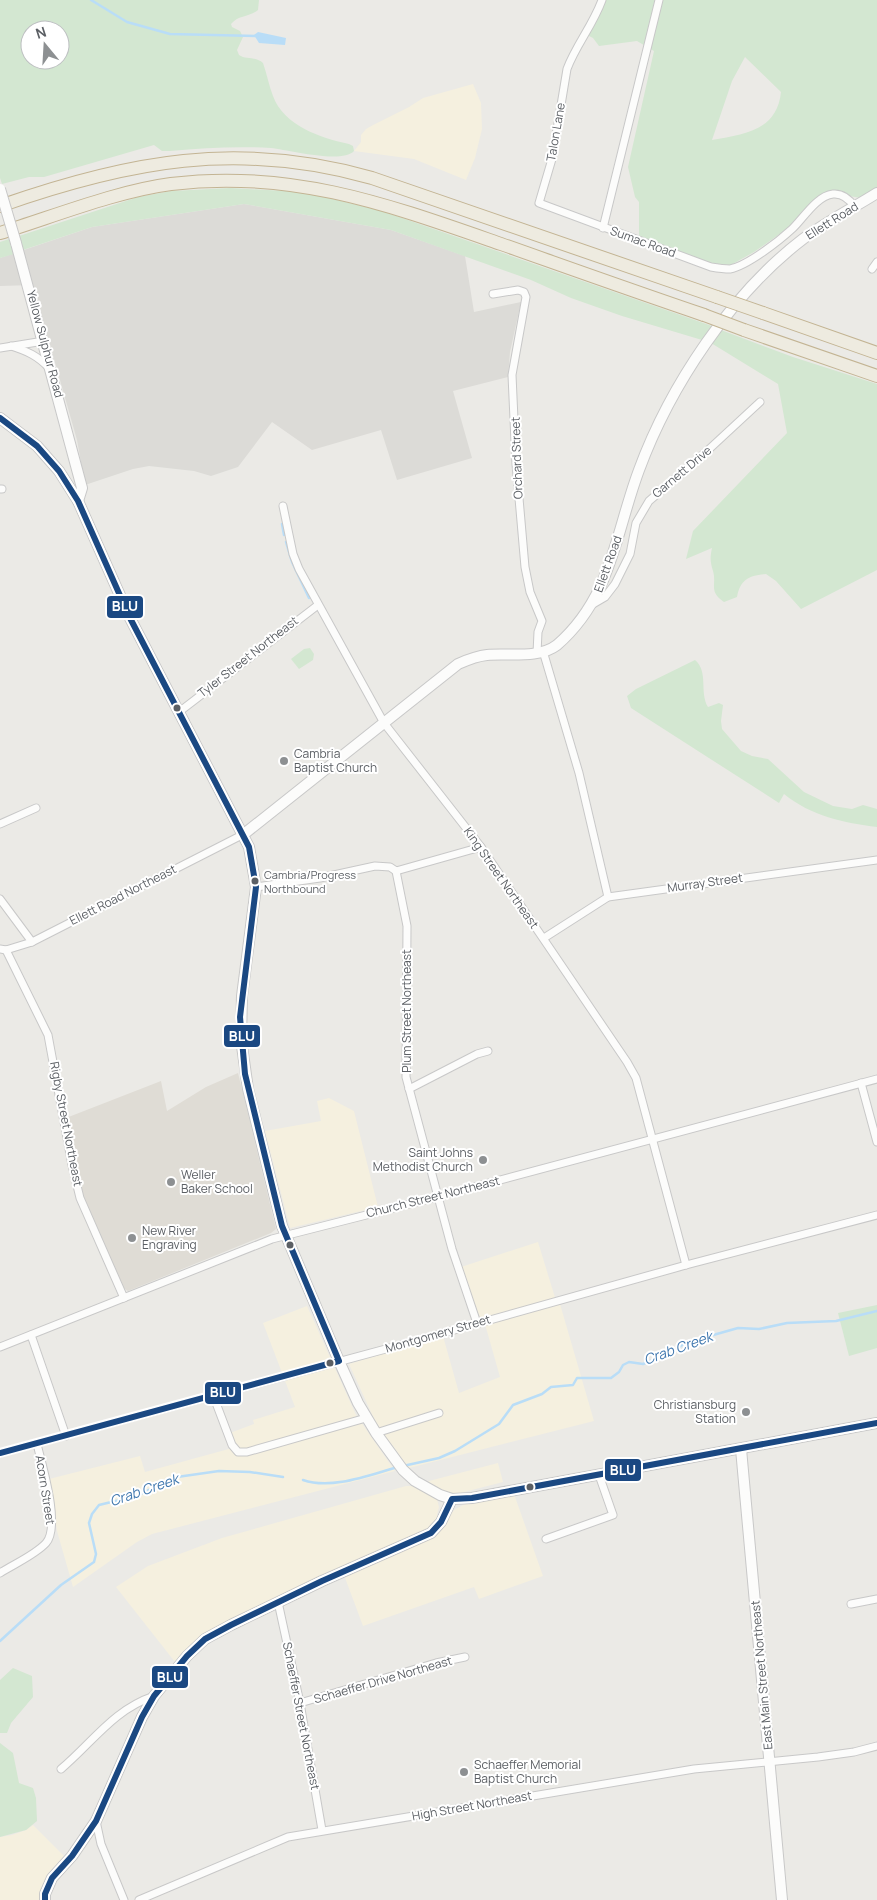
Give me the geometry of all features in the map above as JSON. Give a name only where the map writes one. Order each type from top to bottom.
[{"type":"highway","points":[[0,202],[154,163],[257,158],[316,164],[372,178],[877,353]]},
{"type":"highway","points":[[0,233],[122,195],[168,184],[231,181],[296,184],[332,191],[401,210],[877,376]]},
{"type":"highway","points":[[0,206],[34,194]]},
{"type":"street","name":"Talon Lane","points":[[602,0],[589,30],[572,57],[567,69],[552,159],[539,203],[603,228]]},
{"type":"street","name":"Sumac Road","points":[[659,0],[603,228],[710,267],[732,268],[744,263],[781,238],[826,196],[834,194],[843,196],[855,207]]},
{"type":"street","name":"Yellow Sulphur Road","points":[[0,189],[44,341],[82,488],[78,501]]},
{"type":"street","name":"Ellett Road","points":[[540,652],[555,646],[593,604],[612,557],[638,471],[655,428],[671,396],[709,339],[766,272],[804,238],[877,193]]},
{"type":"street","points":[[872,269],[877,262]]},
{"type":"street","name":"Orchard Street","points":[[493,294],[518,290],[524,292],[526,296],[512,375],[524,558],[530,592],[542,621],[538,632],[540,652],[579,773],[608,897]]},
{"type":"street","points":[[0,348],[44,341]]},
{"type":"street","points":[[11,346],[40,359],[52,372]]},
{"type":"street","name":"Garnett Drive","points":[[593,604],[605,597],[615,584],[630,554],[636,523],[649,500],[706,452],[760,402]]},
{"type":"street","points":[[0,418],[37,446],[58,470],[78,501],[127,611],[244,834],[253,860],[256,887],[240,1028],[248,1089],[285,1235],[339,1361],[366,1418],[400,1467],[420,1484],[440,1495],[452,1499],[472,1498],[877,1423]]},
{"type":"street","name":"King Street Northeast","points":[[283,506],[294,554],[318,605],[384,723],[481,847],[544,938],[636,1078],[686,1265]]},
{"type":"street","name":"Tyler Street Northeast","points":[[179,712],[318,605]]},
{"type":"street","points":[[244,834],[458,664],[471,658],[486,655],[540,652]]},
{"type":"street","points":[[0,824],[36,808]]},
{"type":"street","name":"Ellett Road Northeast","points":[[3,950],[32,942],[244,834]]},
{"type":"street","points":[[256,887],[320,878],[375,866],[390,867],[396,871],[481,847]]},
{"type":"street","name":"Murray Street","points":[[544,938],[608,897],[877,860]]},
{"type":"street","name":"Plum Street Northeast","points":[[396,871],[406,926],[406,1064],[409,1089],[437,1198],[477,1323]]},
{"type":"street","points":[[0,899],[32,942]]},
{"type":"street","name":"Rigby Street Northeast","points":[[3,950],[48,1035],[72,1166],[80,1198],[124,1298]]},
{"type":"street","points":[[409,1089],[477,1054],[488,1051]]},
{"type":"street","name":"Church Street Northeast","points":[[0,1347],[285,1235],[437,1198],[877,1079]]},
{"type":"street","points":[[861,1083],[877,1142]]},
{"type":"street","name":"Montgomery Street","points":[[0,1453],[686,1265],[877,1215]]},
{"type":"street","points":[[31,1335],[66,1436]]},
{"type":"street","points":[[214,1395],[232,1445],[238,1452],[248,1452],[366,1418]]},
{"type":"street","points":[[376,1433],[438,1413]]},
{"type":"street","name":"Acorn Street","points":[[0,1573],[44,1544],[50,1537],[52,1527],[50,1505],[37,1444]]},
{"type":"street","name":"East Main Street Northeast","points":[[741,1449],[782,1900]]},
{"type":"street","points":[[546,1539],[613,1515],[599,1475]]},
{"type":"street","points":[[45,1900],[45,1894],[52,1878],[72,1856],[96,1821],[154,1696],[168,1677],[205,1639],[278,1602],[431,1534],[441,1522],[452,1499]]},
{"type":"street","points":[[851,1604],[877,1599]]},
{"type":"street","name":"Schaeffer Street Northeast","points":[[278,1602],[300,1703],[322,1830]]},
{"type":"street","name":"Schaeffer Drive Northeast","points":[[300,1703],[436,1663],[466,1657]]},
{"type":"street","points":[[61,1769],[82,1752],[110,1721],[134,1703],[154,1696]]},
{"type":"street","name":"High Street Northeast","points":[[138,1900],[288,1837],[685,1770],[854,1752],[877,1746]]},
{"type":"street","points":[[96,1821],[101,1844],[124,1900]]},
{"type":"shaded area","points":[[473,84],[481,103],[482,129],[475,158],[466,180],[414,159],[354,151],[361,142],[361,135],[373,125],[423,98]]},
{"type":"shaded area","points":[[244,204],[391,230],[465,256],[474,312],[521,302],[510,352],[508,377],[453,391],[472,458],[397,480],[381,430],[312,450],[272,422],[238,467],[211,476],[194,471],[149,466],[133,469],[85,485],[77,440],[33,285],[0,286],[0,258],[92,227]]},
{"type":"shaded area","name":"Weller Baker School","points":[[238,1073],[276,1229],[271,1233],[128,1291],[123,1288],[83,1198],[74,1165],[66,1118],[161,1081],[167,1111],[206,1087]]},
{"type":"shaded area","points":[[329,1098],[354,1111],[378,1207],[290,1228],[265,1131],[321,1121],[317,1101]]},
{"type":"shaded area","points":[[538,1242],[557,1304],[560,1304],[594,1421],[409,1468],[376,1423],[349,1364],[443,1336],[459,1393],[500,1377],[485,1324],[476,1311],[461,1267]]},
{"type":"shaded area","points":[[307,1306],[356,1415],[395,1471],[152,1534],[137,1542],[73,1587],[57,1531],[49,1479],[140,1456],[145,1472],[236,1447],[230,1433],[254,1424],[253,1420],[295,1407],[263,1323]]},
{"type":"shaded area","points":[[498,1463],[503,1482],[437,1499],[439,1507],[437,1515],[446,1521],[454,1510],[463,1505],[514,1494],[543,1576],[479,1599],[474,1587],[363,1626],[341,1567],[208,1633],[175,1662],[116,1587],[148,1566],[222,1538],[406,1486],[413,1486],[423,1491],[429,1481]]},
{"type":"shaded area","points":[[33,1825],[64,1856],[47,1876],[40,1891],[39,1900],[0,1900],[0,1837],[26,1830]]},
{"type":"green space","points":[[0,0],[259,0],[258,10],[237,19],[231,24],[232,27],[240,31],[243,37],[237,50],[239,55],[257,59],[263,63],[278,106],[294,123],[316,134],[349,144],[353,146],[354,151],[348,155],[327,156],[258,147],[162,151],[154,145],[44,177],[29,177],[2,184],[0,178]]},
{"type":"green space","points":[[604,0],[877,0],[877,189],[861,198],[849,196],[838,190],[829,191],[791,226],[754,252],[729,266],[709,263],[639,237],[639,202],[635,197],[628,167],[654,51],[637,41],[599,46],[593,38],[587,35]],"holes":[[[745,57],[781,92],[778,105],[766,123],[747,132],[712,140],[732,81]]]},
{"type":"green space","points":[[230,188],[304,192],[382,211],[712,326],[702,340],[622,316],[571,298],[531,280],[391,230],[244,204],[92,227],[23,250],[19,236],[138,197],[171,191]]},
{"type":"green space","points":[[9,239],[14,254],[0,258],[0,242]]},
{"type":"green space","points":[[721,330],[793,357],[877,384],[877,570],[801,609],[776,581],[766,574],[750,577],[740,586],[737,597],[724,602],[716,594],[714,588],[711,560],[712,548],[686,559],[693,531],[787,433],[778,384],[711,343]]},
{"type":"green space","points":[[310,648],[314,654],[313,660],[299,669],[291,659],[304,649]]},
{"type":"green space","points":[[695,660],[702,670],[704,695],[708,707],[719,703],[723,705],[722,729],[741,751],[752,756],[768,759],[804,792],[833,806],[852,809],[863,805],[877,809],[877,827],[828,817],[805,808],[784,794],[779,803],[631,708],[627,696],[636,689]]},
{"type":"green space","points":[[877,1305],[877,1348],[849,1356],[838,1313]]},
{"type":"green space","points":[[13,1668],[32,1676],[33,1697],[11,1723],[7,1733],[0,1733],[0,1680]]},
{"type":"green space","points":[[0,1743],[13,1753],[19,1783],[33,1788],[36,1798],[37,1821],[26,1830],[0,1837]]},
{"type":"water","points":[[258,32],[286,38],[285,45],[259,43],[254,35]]},
{"type":"waterway","points":[[91,0],[127,22],[170,34],[257,36]]},
{"type":"waterway","points":[[282,524],[284,535]]},
{"type":"waterway","points":[[286,542],[292,562],[309,598]]},
{"type":"waterway","name":"Crab Creek","points":[[403,1466],[439,1458],[455,1451],[499,1424],[513,1405],[542,1394],[551,1387],[573,1385],[577,1378],[611,1378],[619,1372],[623,1365],[629,1362],[643,1364],[671,1353],[685,1343],[738,1328],[759,1329],[787,1323],[836,1321],[877,1311]]},
{"type":"waterway","name":"Crab Creek","points":[[303,1480],[314,1483],[338,1482],[398,1467]]},
{"type":"waterway","name":"Crab Creek","points":[[0,1641],[61,1585],[94,1562],[96,1554],[89,1523],[92,1514],[99,1505],[136,1496],[177,1477],[219,1471],[250,1472],[283,1477]]},
{"type":"transit line","name":"BLU","points":[[0,418],[37,446],[59,471],[78,501],[130,618],[249,847],[256,887],[240,1017],[245,1074],[282,1226],[339,1361],[0,1453]]},
{"type":"transit line","name":"BLU","points":[[45,1900],[45,1894],[52,1878],[72,1856],[96,1821],[142,1717],[154,1696],[187,1656],[205,1639],[322,1581],[431,1533],[441,1522],[452,1499],[472,1498],[877,1423]]},
{"type":"place","name":"Cambria Baptist Church","points":[[284,761]]},
{"type":"place","name":"Cambria/Progress Northbound","points":[[255,881]]},
{"type":"place","name":"Saint Johns Methodist Church","points":[[483,1160]]},
{"type":"place","name":"Weller Baker School","points":[[171,1182]]},
{"type":"place","name":"New River Engraving","points":[[132,1238]]},
{"type":"place","name":"Christiansburg Station","points":[[746,1412]]},
{"type":"place","name":"Schaeffer Memorial Baptist Church","points":[[464,1772]]}]
